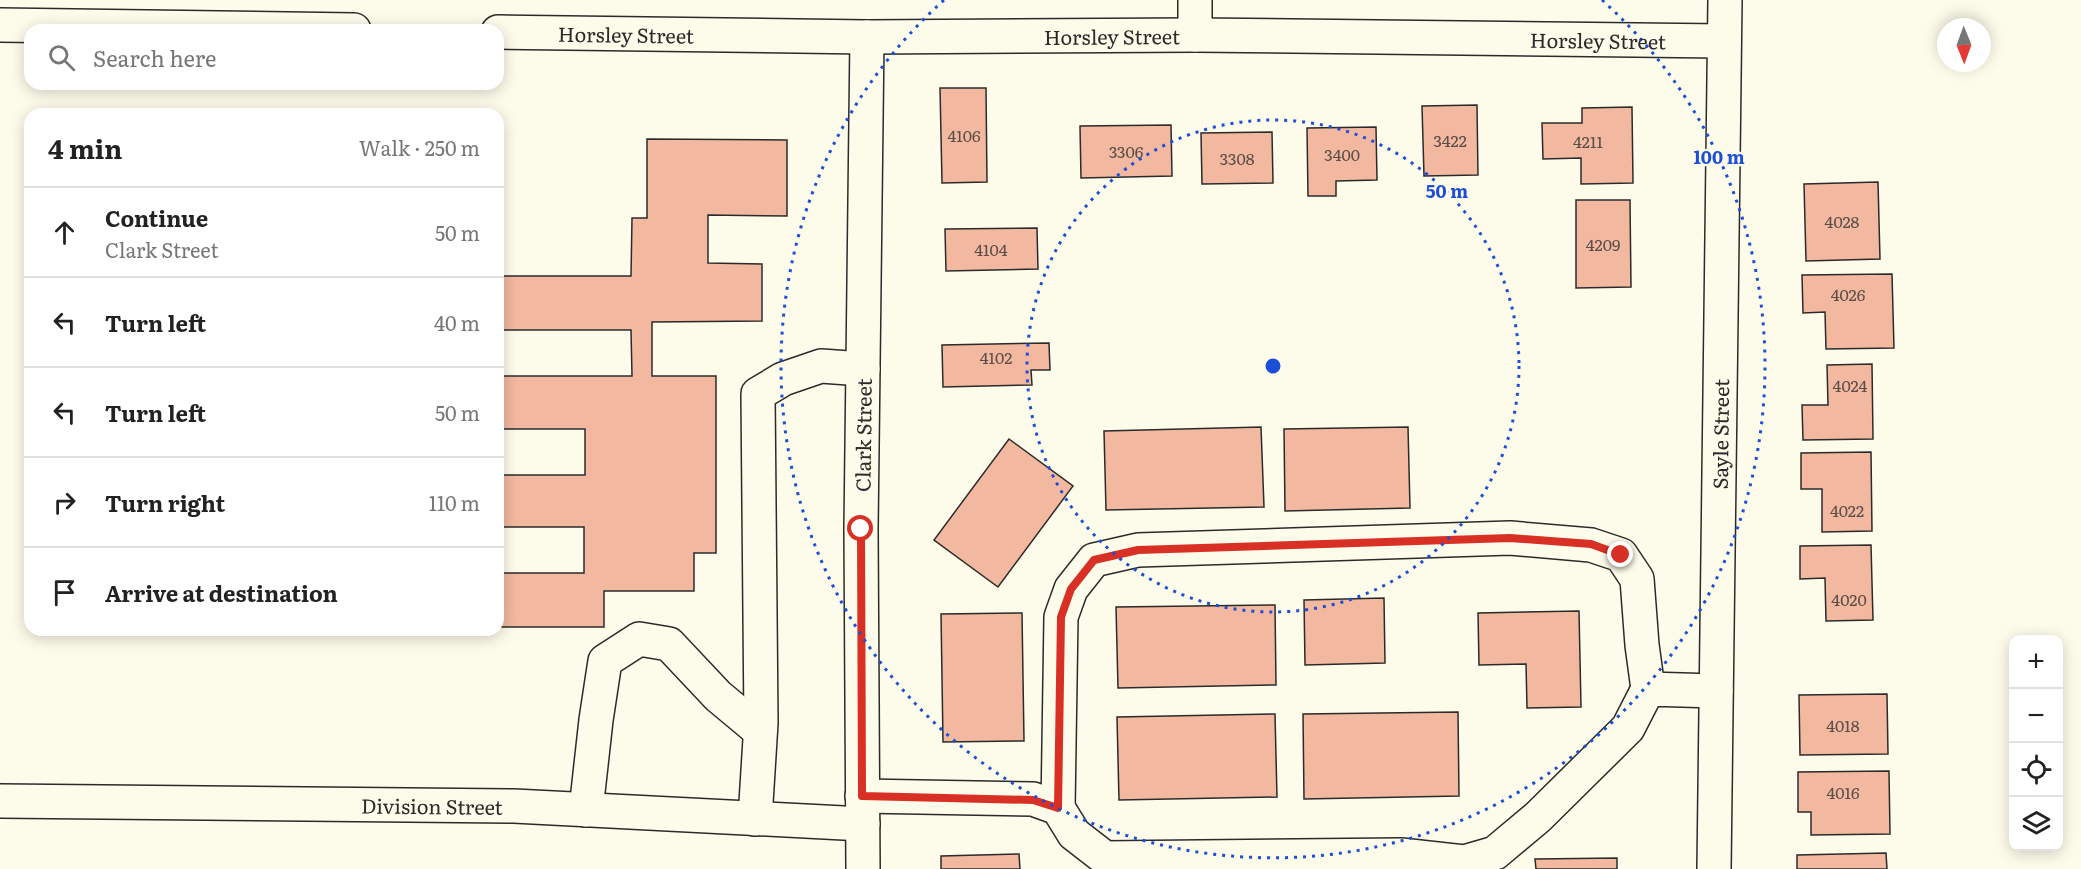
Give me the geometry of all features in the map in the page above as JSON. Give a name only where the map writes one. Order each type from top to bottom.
[{"type":"street","points":[[1195,0],[1195,35]]},
{"type":"street","name":"Sayle Street","points":[[1714,869],[1725,0]]},
{"type":"street","points":[[0,25],[24,25]]},
{"type":"street","name":"Horsley Street","points":[[504,32],[867,37],[1195,35],[1724,41]]},
{"type":"street","name":"Clark Street","points":[[863,869],[861,529],[867,37]]},
{"type":"street","points":[[755,819],[760,731],[758,394],[783,379],[820,366],[863,369]]},
{"type":"street","points":[[1510,538],[1591,544],[1621,555],[1637,579],[1648,689],[1628,728],[1538,817],[1495,853],[1464,862],[1401,855],[1105,858],[1074,834],[1058,808],[1061,617],[1071,589],[1094,560],[1138,550],[1510,538]]},
{"type":"street","points":[[586,810],[605,661],[639,639],[669,644],[718,696],[760,731]]},
{"type":"street","points":[[1648,689],[1716,691]]},
{"type":"street","name":"Division Street","points":[[0,801],[514,806],[755,819],[1033,800],[1058,808]]},
{"type":"building","points":[[940,88],[986,88],[987,182],[942,183]]},
{"type":"building","points":[[1477,105],[1478,175],[1424,176],[1422,106]]},
{"type":"building","points":[[1632,107],[1633,183],[1581,184],[1581,158],[1543,159],[1542,123],[1582,123],[1582,108]]},
{"type":"building","points":[[1171,125],[1172,176],[1081,178],[1080,126]]},
{"type":"building","points":[[1376,127],[1377,180],[1336,181],[1336,196],[1308,196],[1307,128]]},
{"type":"building","points":[[1272,132],[1273,183],[1202,184],[1201,133]]},
{"type":"building","points":[[647,139],[787,140],[787,216],[708,215],[708,263],[762,264],[762,321],[652,322],[652,376],[716,376],[716,553],[694,553],[694,591],[604,591],[604,627],[504,627],[504,573],[584,573],[584,527],[504,527],[504,475],[585,475],[585,429],[504,429],[504,376],[632,376],[631,330],[504,330],[504,276],[631,276],[632,218],[647,218]]},
{"type":"building","points":[[1878,182],[1880,259],[1806,261],[1804,184]]},
{"type":"building","points":[[1576,200],[1630,200],[1631,287],[1576,288]]},
{"type":"building","points":[[1037,228],[1038,269],[946,271],[945,229]]},
{"type":"building","points":[[1892,274],[1894,348],[1826,349],[1825,312],[1803,313],[1802,275]]},
{"type":"building","points":[[1049,343],[1050,370],[1031,370],[1032,385],[943,387],[942,345]]},
{"type":"building","points":[[1872,364],[1873,439],[1803,440],[1802,405],[1828,405],[1827,365]]},
{"type":"building","points":[[1261,427],[1264,507],[1106,510],[1104,431]]},
{"type":"building","points":[[1408,427],[1410,508],[1285,511],[1284,429]]},
{"type":"building","points":[[1009,439],[1073,486],[998,587],[934,540]]},
{"type":"building","points":[[1871,452],[1872,531],[1822,532],[1822,489],[1801,489],[1801,453]]},
{"type":"building","points":[[1871,545],[1873,620],[1826,621],[1825,578],[1800,579],[1800,546]]},
{"type":"building","points":[[1384,598],[1385,663],[1305,665],[1304,600]]},
{"type":"building","points":[[1275,605],[1276,685],[1118,688],[1116,607]]},
{"type":"building","points":[[1579,611],[1581,707],[1527,708],[1526,664],[1479,665],[1478,613]]},
{"type":"building","points":[[1022,613],[1024,741],[943,742],[941,614]]},
{"type":"building","points":[[1887,694],[1888,754],[1800,755],[1799,695]]},
{"type":"building","points":[[1458,712],[1459,796],[1304,799],[1303,714]]},
{"type":"building","points":[[1275,714],[1277,797],[1119,800],[1117,717]]},
{"type":"building","points":[[1889,771],[1890,834],[1811,835],[1811,812],[1798,812],[1798,772]]},
{"type":"building","points":[[1886,853],[1887,869],[1797,869],[1797,855]]},
{"type":"building","points":[[1019,854],[1020,869],[941,869],[941,856]]},
{"type":"building","points":[[1617,858],[1617,869],[1536,869],[1535,859]]},
{"type":"route","points":[[861,529],[862,796],[1033,800],[1058,808],[1061,617],[1071,589],[1094,560],[1138,550],[1510,538],[1591,544],[1621,555]]}]
